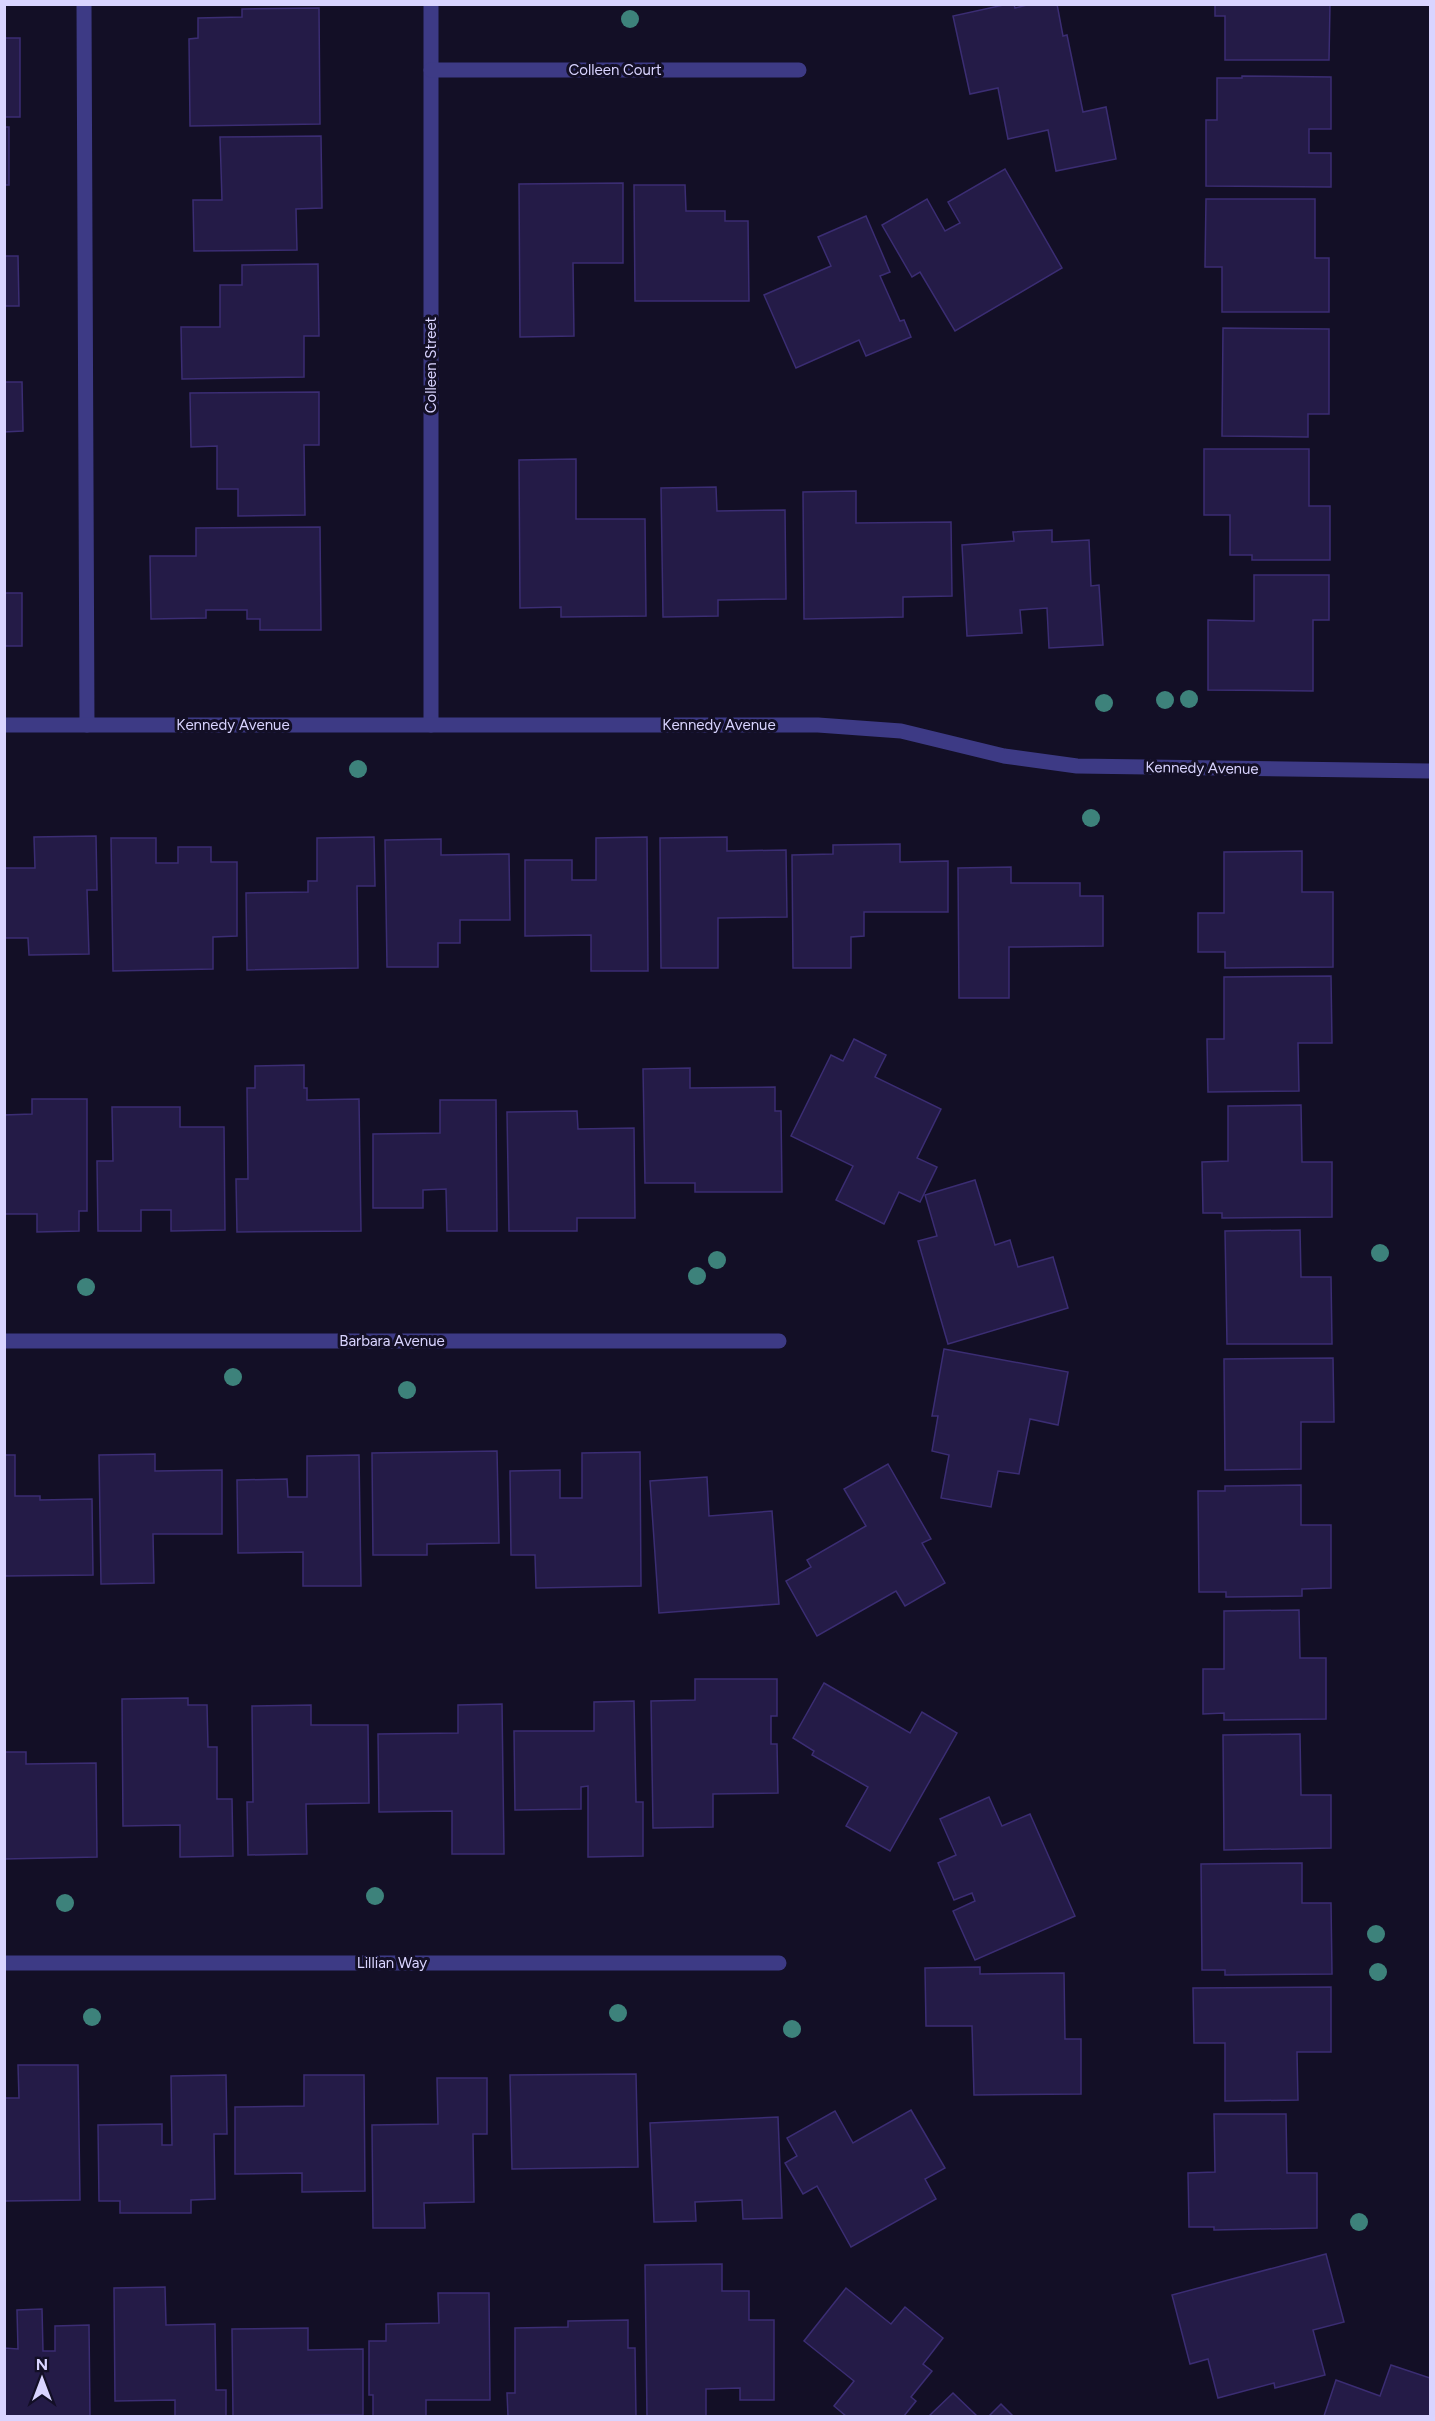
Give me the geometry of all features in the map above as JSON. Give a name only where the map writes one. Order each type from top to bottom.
[{"type":"street","points":[[84,4],[87,725]]},
{"type":"street","name":"Colleen Street","points":[[432,4],[432,725]]},
{"type":"street","name":"Colleen Court","points":[[432,70],[799,70]]},
{"type":"street","name":"Kennedy Avenue","points":[[4,725],[818,725],[901,731],[1004,756],[1077,766],[1431,771]]},
{"type":"street","name":"Barbara Avenue","points":[[4,1341],[779,1341]]},
{"type":"street","name":"Lillian Way","points":[[4,1963],[779,1963]]},
{"type":"building","points":[[1014,4],[1015,8],[1031,4],[1057,4],[1063,36],[1067,35],[1083,112],[1106,107],[1116,159],[1056,171],[1048,130],[1008,139],[998,88],[970,94],[953,16]]},
{"type":"building","points":[[1215,4],[1330,5],[1329,60],[1225,60],[1225,16],[1215,16]]},
{"type":"building","points":[[319,8],[320,124],[190,126],[189,39],[198,38],[198,18],[242,17],[242,9]]},
{"type":"building","points":[[4,38],[20,38],[20,117],[4,117]]},
{"type":"building","points":[[1242,76],[1331,77],[1331,129],[1309,129],[1309,153],[1331,153],[1331,187],[1206,186],[1206,120],[1217,120],[1217,78],[1242,78]]},
{"type":"building","points":[[4,127],[9,127],[9,185],[4,185]]},
{"type":"building","points":[[321,136],[322,208],[296,209],[297,250],[194,251],[193,200],[222,200],[220,137]]},
{"type":"building","points":[[1005,169],[1062,268],[955,331],[920,272],[912,277],[882,225],[927,199],[945,231],[960,223],[948,202]]},
{"type":"building","points":[[623,183],[623,263],[573,263],[574,336],[520,337],[519,184]]},
{"type":"building","points":[[634,185],[685,185],[686,211],[725,211],[725,221],[748,221],[749,301],[635,301]]},
{"type":"building","points":[[1206,199],[1315,199],[1315,258],[1329,258],[1329,312],[1222,312],[1222,267],[1205,267]]},
{"type":"building","points":[[866,216],[890,272],[880,276],[900,321],[904,320],[911,337],[866,356],[859,340],[796,368],[764,295],[831,266],[818,237]]},
{"type":"building","points":[[4,256],[18,256],[19,306],[4,306]]},
{"type":"building","points":[[318,264],[319,336],[304,336],[304,377],[182,379],[181,327],[220,327],[220,285],[242,285],[242,265]]},
{"type":"building","points":[[1223,328],[1329,329],[1329,414],[1308,414],[1308,437],[1222,436]]},
{"type":"building","points":[[4,382],[22,382],[23,431],[4,432]]},
{"type":"building","points":[[319,392],[319,445],[304,445],[305,515],[238,516],[238,489],[217,489],[217,446],[191,447],[190,393]]},
{"type":"building","points":[[1204,449],[1309,449],[1309,506],[1330,506],[1330,560],[1252,560],[1252,555],[1230,555],[1230,515],[1204,515]]},
{"type":"building","points":[[576,459],[576,519],[645,519],[646,616],[561,617],[561,607],[520,608],[519,460]]},
{"type":"building","points":[[716,487],[717,511],[785,510],[786,599],[718,600],[718,616],[663,617],[661,488]]},
{"type":"building","points":[[856,491],[856,523],[951,522],[952,596],[903,597],[903,617],[804,619],[803,492]]},
{"type":"building","points":[[320,527],[321,630],[260,630],[260,619],[247,619],[247,610],[206,610],[206,618],[151,619],[150,556],[196,556],[196,528]]},
{"type":"building","points":[[1052,530],[1052,542],[1089,540],[1091,586],[1099,585],[1103,645],[1049,648],[1047,608],[1020,610],[1022,633],[967,636],[962,545],[1014,541],[1013,532]]},
{"type":"building","points":[[1254,575],[1329,575],[1329,620],[1313,620],[1313,691],[1208,690],[1208,620],[1254,621]]},
{"type":"building","points":[[4,593],[22,593],[22,646],[4,646]]},
{"type":"building","points":[[96,836],[97,890],[87,890],[89,954],[29,955],[28,938],[4,938],[4,868],[35,868],[34,837]]},
{"type":"building","points":[[374,837],[375,886],[357,886],[358,968],[247,970],[246,893],[308,892],[308,881],[317,881],[317,838]]},
{"type":"building","points":[[647,837],[648,971],[591,971],[591,935],[525,936],[525,860],[572,860],[572,880],[596,880],[596,838]]},
{"type":"building","points":[[727,837],[727,851],[786,850],[787,917],[718,918],[718,968],[661,968],[660,838]]},
{"type":"building","points":[[111,838],[156,838],[156,863],[178,863],[178,847],[211,847],[211,862],[237,862],[237,936],[213,937],[213,969],[113,971]]},
{"type":"building","points":[[441,839],[441,855],[509,854],[510,920],[460,920],[460,943],[438,943],[438,967],[387,967],[385,840]]},
{"type":"building","points":[[900,844],[900,862],[948,861],[948,912],[864,912],[864,936],[851,937],[851,968],[793,968],[792,855],[833,854],[833,845]]},
{"type":"building","points":[[1302,851],[1302,892],[1333,892],[1333,967],[1225,968],[1225,952],[1198,952],[1198,913],[1224,913],[1224,852]]},
{"type":"building","points":[[1011,867],[1011,883],[1080,883],[1080,896],[1103,896],[1103,946],[1009,947],[1009,998],[959,998],[958,868]]},
{"type":"building","points":[[1331,976],[1332,1043],[1298,1043],[1299,1091],[1208,1092],[1207,1039],[1224,1039],[1224,977]]},
{"type":"building","points":[[854,1039],[886,1055],[875,1077],[941,1109],[917,1158],[937,1167],[920,1202],[899,1192],[884,1224],[836,1200],[853,1166],[791,1136],[831,1055],[843,1061]]},
{"type":"building","points":[[304,1065],[304,1088],[307,1088],[307,1100],[359,1099],[361,1231],[237,1232],[236,1179],[248,1179],[247,1088],[255,1088],[255,1066]]},
{"type":"building","points":[[690,1068],[690,1088],[775,1087],[775,1111],[781,1111],[782,1192],[695,1192],[695,1183],[645,1183],[643,1069]]},
{"type":"building","points":[[32,1099],[87,1099],[87,1211],[79,1211],[79,1231],[37,1232],[37,1214],[4,1214],[4,1115],[32,1114]]},
{"type":"building","points":[[440,1100],[496,1100],[497,1231],[447,1231],[446,1189],[423,1190],[423,1208],[373,1208],[373,1134],[440,1133]]},
{"type":"building","points":[[1301,1105],[1302,1162],[1332,1162],[1332,1217],[1222,1218],[1222,1213],[1203,1213],[1202,1162],[1228,1161],[1228,1106]]},
{"type":"building","points":[[112,1107],[180,1107],[180,1127],[224,1127],[225,1230],[171,1231],[171,1210],[141,1210],[141,1231],[98,1231],[97,1161],[113,1161]]},
{"type":"building","points":[[577,1111],[578,1129],[634,1128],[635,1218],[577,1218],[577,1231],[509,1231],[507,1112]]},
{"type":"building","points":[[975,1180],[995,1245],[1010,1240],[1018,1267],[1053,1257],[1068,1308],[948,1344],[918,1241],[937,1236],[925,1195]]},
{"type":"building","points":[[1300,1230],[1301,1277],[1331,1277],[1332,1344],[1227,1344],[1225,1231]]},
{"type":"building","points":[[944,1349],[1068,1372],[1058,1425],[1030,1419],[1019,1474],[998,1471],[991,1507],[941,1498],[949,1455],[932,1451],[938,1416],[932,1416]]},
{"type":"building","points":[[1333,1358],[1334,1422],[1301,1422],[1301,1469],[1225,1470],[1224,1359]]},
{"type":"building","points":[[497,1451],[499,1543],[427,1544],[427,1555],[373,1555],[372,1453]]},
{"type":"building","points":[[640,1452],[641,1586],[536,1588],[535,1555],[511,1555],[510,1471],[560,1470],[560,1498],[582,1498],[582,1453]]},
{"type":"building","points":[[155,1454],[155,1471],[222,1470],[222,1534],[153,1534],[154,1583],[101,1584],[99,1455]]},
{"type":"building","points":[[4,1455],[15,1455],[15,1496],[40,1496],[40,1500],[92,1499],[93,1575],[4,1576]]},
{"type":"building","points":[[359,1455],[361,1586],[303,1586],[303,1552],[238,1553],[237,1480],[287,1479],[288,1497],[307,1497],[307,1456]]},
{"type":"building","points":[[888,1464],[931,1539],[922,1543],[945,1583],[905,1606],[896,1591],[817,1636],[786,1581],[811,1567],[807,1560],[866,1526],[844,1489]]},
{"type":"building","points":[[707,1477],[709,1516],[772,1511],[779,1604],[659,1613],[650,1481]]},
{"type":"building","points":[[1301,1485],[1301,1525],[1331,1525],[1331,1588],[1302,1589],[1302,1596],[1226,1597],[1226,1592],[1199,1592],[1198,1491],[1225,1491],[1225,1486]]},
{"type":"building","points":[[1299,1610],[1300,1658],[1326,1658],[1326,1719],[1224,1720],[1224,1713],[1203,1714],[1203,1669],[1224,1669],[1224,1611]]},
{"type":"building","points":[[695,1679],[777,1679],[777,1716],[771,1716],[771,1744],[777,1744],[778,1793],[713,1794],[713,1827],[653,1828],[651,1701],[695,1700]]},
{"type":"building","points":[[824,1683],[910,1733],[922,1712],[957,1733],[890,1851],[846,1826],[868,1787],[812,1755],[814,1751],[793,1738]]},
{"type":"building","points":[[188,1698],[188,1705],[207,1705],[208,1747],[217,1747],[217,1799],[232,1799],[233,1856],[180,1857],[180,1825],[123,1826],[122,1699]]},
{"type":"building","points":[[634,1701],[636,1802],[643,1802],[643,1856],[588,1857],[588,1786],[581,1787],[581,1809],[515,1810],[514,1731],[594,1731],[594,1702]]},
{"type":"building","points":[[502,1704],[504,1854],[452,1854],[452,1811],[379,1812],[378,1734],[458,1733],[458,1705]]},
{"type":"building","points":[[311,1705],[311,1725],[368,1725],[369,1803],[306,1804],[307,1854],[248,1855],[247,1802],[253,1802],[252,1706]]},
{"type":"building","points":[[1300,1734],[1301,1795],[1331,1795],[1331,1848],[1224,1850],[1223,1735]]},
{"type":"building","points":[[4,1752],[26,1752],[26,1764],[96,1763],[97,1857],[4,1859]]},
{"type":"building","points":[[989,1797],[1002,1826],[1030,1814],[1075,1916],[975,1960],[953,1911],[975,1901],[972,1893],[954,1900],[938,1863],[956,1855],[940,1819]]},
{"type":"building","points":[[1302,1863],[1302,1903],[1331,1903],[1332,1974],[1225,1975],[1225,1970],[1202,1970],[1201,1864]]},
{"type":"building","points":[[980,1967],[980,1974],[1064,1973],[1065,2039],[1081,2039],[1081,2094],[974,2095],[972,2026],[926,2026],[925,1968]]},
{"type":"building","points":[[1331,1987],[1331,2052],[1297,2052],[1298,2100],[1225,2101],[1225,2043],[1194,2043],[1193,1988]]},
{"type":"building","points":[[18,2065],[78,2065],[80,2200],[4,2201],[4,2098],[19,2098]]},
{"type":"building","points":[[636,2074],[638,2167],[512,2169],[510,2075]]},
{"type":"building","points":[[226,2075],[227,2134],[214,2134],[215,2199],[191,2200],[191,2213],[120,2213],[120,2201],[99,2201],[98,2125],[162,2124],[162,2145],[172,2145],[171,2076]]},
{"type":"building","points":[[304,2075],[364,2075],[365,2191],[302,2192],[302,2173],[235,2174],[235,2107],[304,2106]]},
{"type":"building","points":[[437,2078],[487,2078],[487,2134],[473,2134],[474,2202],[424,2203],[425,2228],[373,2228],[372,2125],[438,2124]]},
{"type":"building","points":[[911,2110],[945,2168],[925,2179],[936,2199],[851,2247],[817,2186],[803,2194],[785,2163],[797,2156],[787,2138],[835,2111],[853,2143]]},
{"type":"building","points":[[1214,2114],[1286,2114],[1287,2173],[1317,2173],[1317,2228],[1214,2230],[1214,2227],[1189,2227],[1188,2173],[1215,2172]]},
{"type":"building","points":[[778,2117],[782,2218],[743,2219],[742,2200],[695,2202],[696,2221],[654,2222],[650,2123]]},
{"type":"building","points":[[1326,2254],[1344,2322],[1313,2330],[1325,2375],[1275,2388],[1274,2383],[1218,2398],[1208,2359],[1190,2364],[1172,2295]]},
{"type":"building","points":[[722,2264],[722,2291],[749,2291],[749,2320],[774,2320],[774,2400],[740,2400],[740,2388],[706,2389],[706,2416],[647,2416],[645,2265]]},
{"type":"building","points":[[165,2287],[166,2325],[215,2324],[216,2390],[226,2390],[226,2416],[175,2416],[175,2400],[115,2401],[114,2288]]},
{"type":"building","points":[[846,2288],[891,2324],[905,2307],[943,2338],[923,2364],[932,2371],[911,2397],[916,2401],[904,2416],[846,2416],[834,2406],[854,2381],[804,2341]]},
{"type":"building","points":[[438,2293],[489,2293],[490,2400],[426,2400],[426,2416],[373,2416],[373,2395],[369,2395],[369,2341],[386,2341],[386,2324],[439,2323]]},
{"type":"building","points":[[42,2309],[43,2351],[55,2351],[55,2326],[89,2325],[90,2416],[4,2416],[4,2348],[18,2349],[17,2310]]},
{"type":"building","points":[[628,2320],[628,2348],[635,2348],[636,2416],[508,2416],[507,2393],[515,2393],[515,2328],[568,2327],[568,2321]]},
{"type":"building","points":[[308,2328],[308,2350],[363,2349],[363,2415],[233,2416],[232,2329]]},
{"type":"building","points":[[1391,2365],[1430,2378],[1430,2416],[1324,2416],[1336,2380],[1380,2396]]},
{"type":"building","points":[[953,2393],[977,2416],[929,2416]]},
{"type":"building","points":[[1001,2404],[1013,2416],[989,2416]]}]
